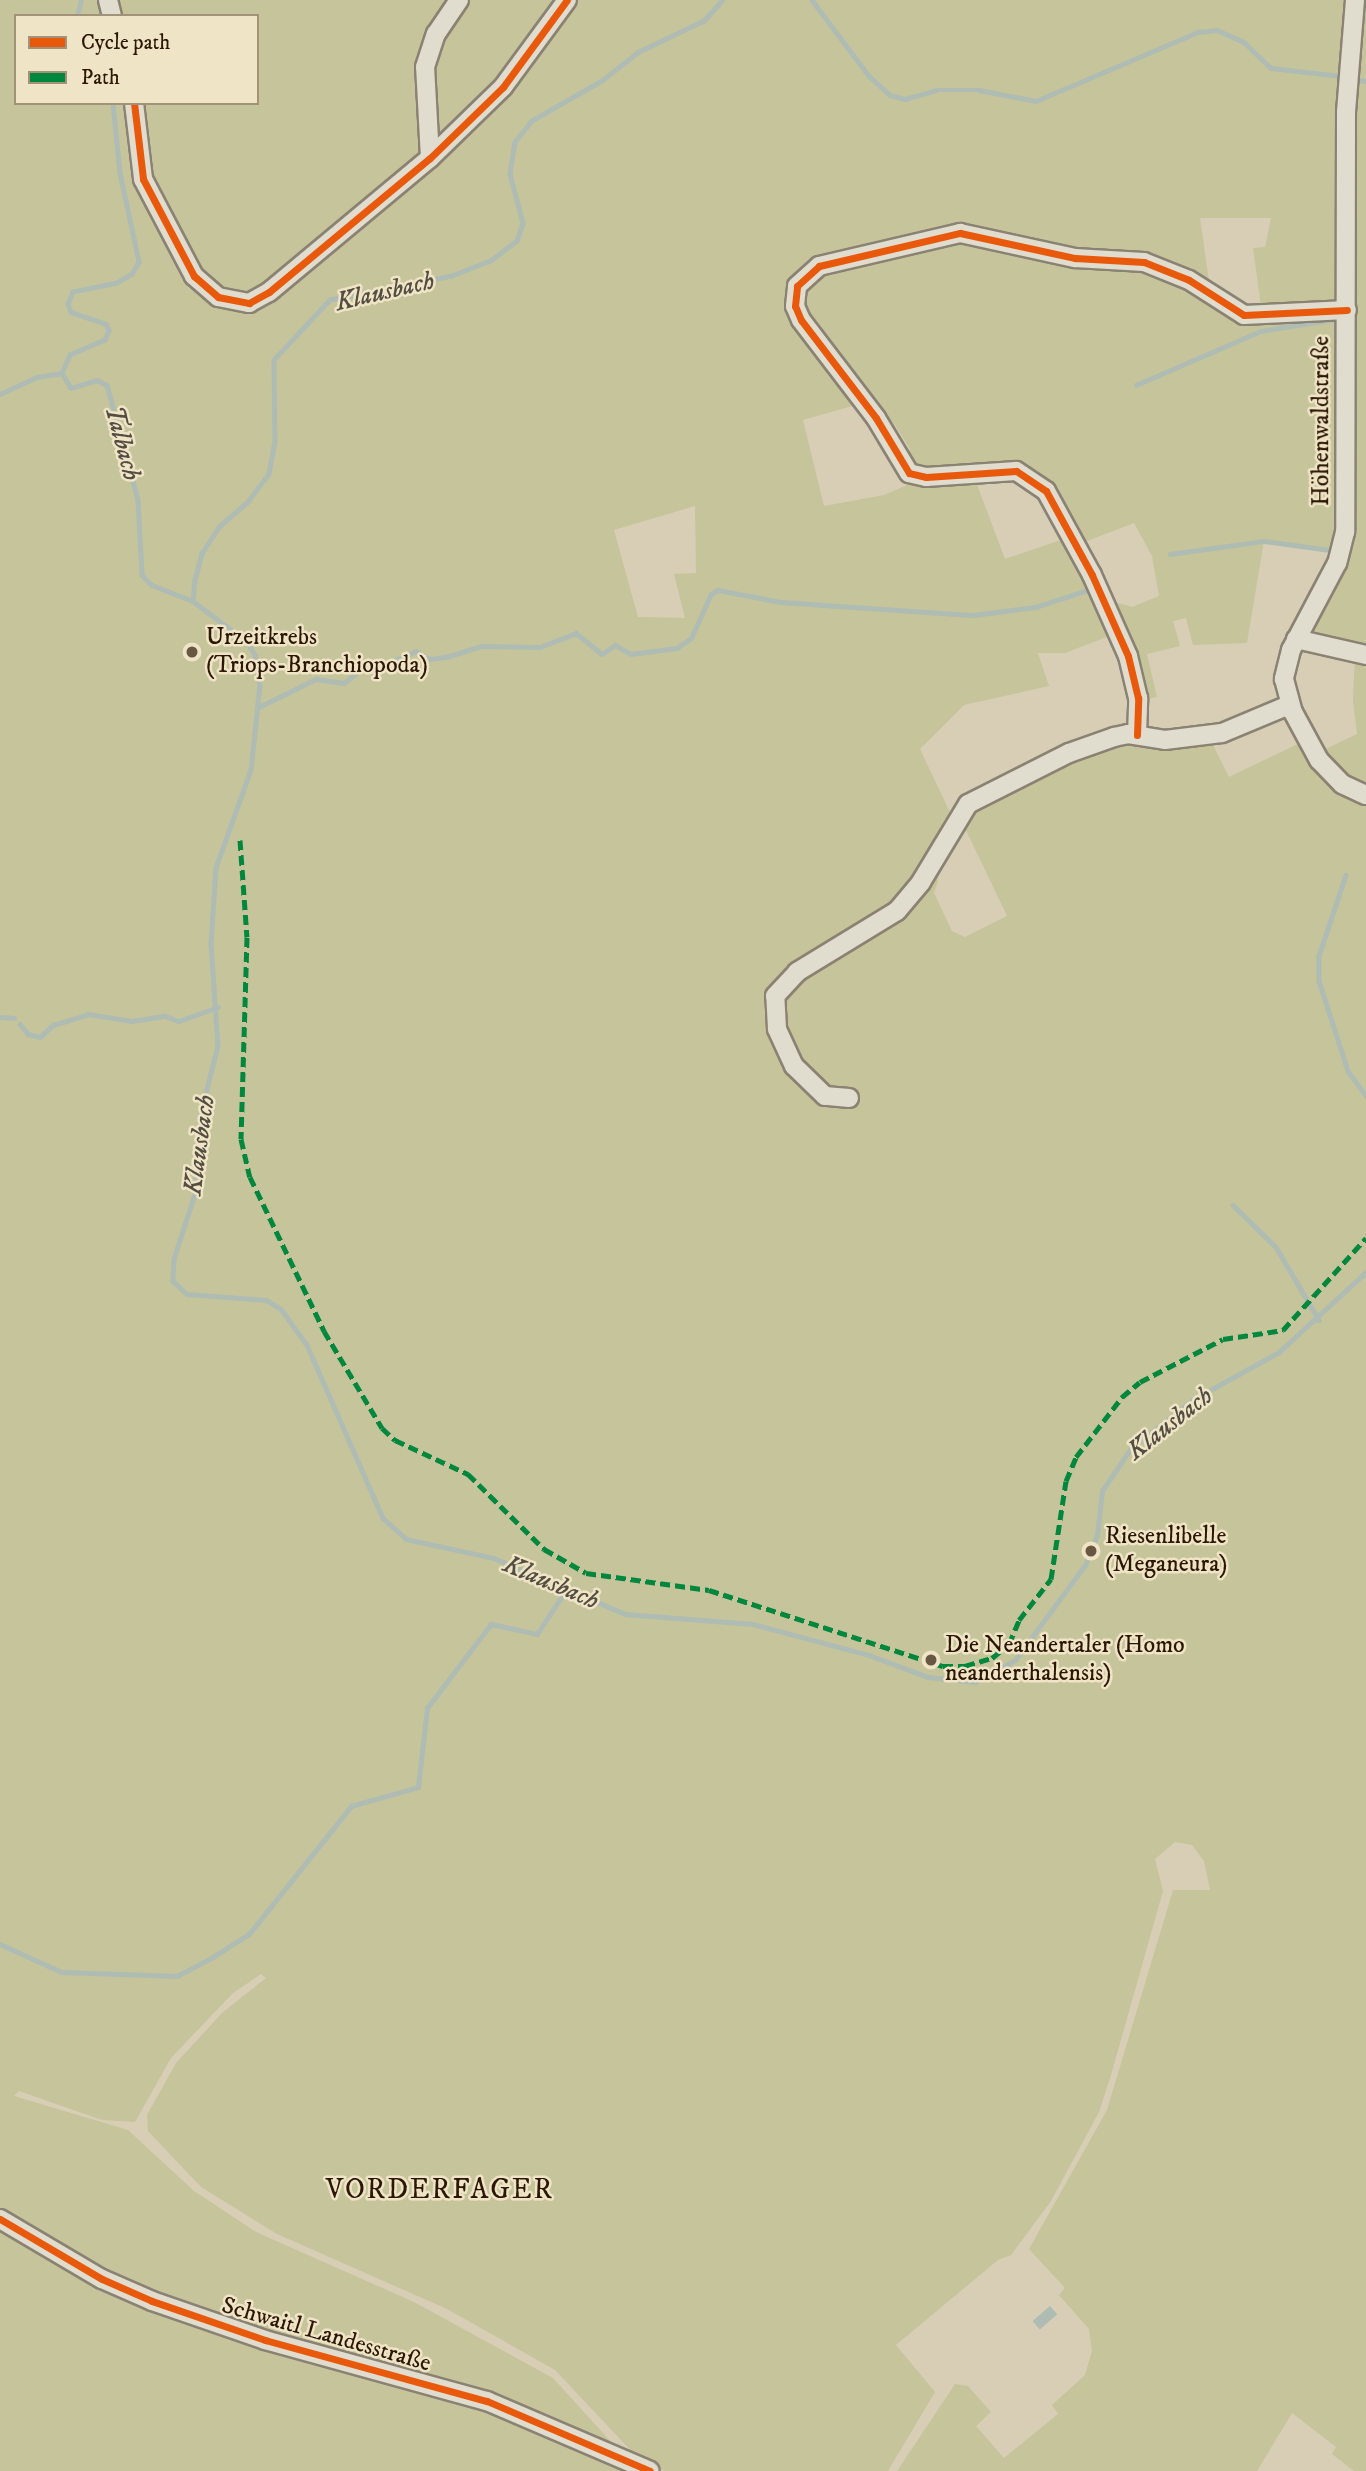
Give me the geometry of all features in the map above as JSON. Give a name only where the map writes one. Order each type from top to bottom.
[{"type":"street","points":[[429,158],[425,67],[436,34],[459,0]]},
{"type":"street","points":[[134,105],[138,154],[152,202],[201,285],[239,303],[269,292],[429,158],[503,87],[567,0]]},
{"type":"street","name":"Höhenwaldstraße","points":[[1355,0],[1346,112],[1345,532],[1337,563],[1296,639],[1284,670],[1289,705],[1319,760],[1342,784],[1366,795]]},
{"type":"street","points":[[1137,735],[1138,698],[1128,656],[1092,575],[1046,491],[1016,471],[926,477],[909,473],[876,418],[801,320],[795,306],[797,286],[810,271],[834,261],[960,233],[1047,254],[1144,262],[1189,280],[1244,315],[1347,310]]},
{"type":"street","points":[[1296,639],[1366,655]]},
{"type":"street","points":[[849,1098],[825,1096],[793,1064],[777,1029],[777,989],[797,972],[897,911],[921,882],[968,804],[1069,753],[1120,735],[1165,740],[1222,733],[1289,705]]},
{"type":"street","name":"Schwaitl Landesstraße","points":[[0,2219],[102,2279],[164,2305],[265,2340],[487,2401],[650,2471]]},
{"type":"shaded area","points":[[0,0],[453,0],[430,34],[426,168],[434,47],[463,0],[1366,0],[1366,2471],[1354,2471],[1332,2454],[1336,2447],[1292,2413],[1257,2471],[897,2471],[955,2384],[968,2386],[991,2412],[976,2426],[1004,2458],[1058,2414],[1052,2405],[1085,2375],[1092,2351],[1089,2329],[1059,2295],[1065,2288],[1029,2249],[1107,2110],[1173,1890],[1210,1890],[1204,1861],[1192,1845],[1175,1842],[1155,1859],[1163,1891],[1099,2112],[1051,2201],[1011,2255],[998,2260],[896,2345],[935,2392],[888,2471],[665,2471],[636,2456],[555,2370],[447,2309],[277,2234],[201,2187],[148,2131],[147,2115],[176,2063],[223,2012],[266,1978],[261,1974],[233,1993],[171,2058],[135,2122],[102,2120],[19,2091],[14,2096],[128,2130],[194,2191],[256,2232],[414,2302],[553,2378],[612,2443],[502,2398],[247,2326],[155,2294],[44,2239],[0,2210]],"holes":[[[1200,218],[1271,218],[1265,247],[1253,248],[1262,314],[1211,295]],[[863,403],[878,406],[895,425],[910,449],[902,464],[914,476],[905,486],[884,495],[824,506],[803,420]],[[973,474],[1035,481],[1076,544],[1061,540],[1005,559]],[[695,506],[696,573],[674,574],[685,618],[638,617],[614,530]],[[1134,523],[1152,556],[1159,596],[1132,607],[1119,603],[1107,609],[1077,545]],[[1264,541],[1341,552],[1296,639],[1355,653],[1353,701],[1357,734],[1315,754],[1306,740],[1229,777],[1208,735],[1120,735],[953,819],[920,749],[964,705],[1049,686],[1038,653],[1065,653],[1117,633],[1147,699],[1157,697],[1147,654],[1180,646],[1173,621],[1186,618],[1193,645],[1247,643]],[[964,826],[1007,916],[965,937],[952,931],[934,893],[938,881],[933,862]]]},
{"type":"shaded area","points":[[0,2227],[99,2285],[484,2408],[635,2471],[0,2471]]},
{"type":"shaded area","points":[[1050,2306],[1057,2314],[1040,2329],[1033,2321]]},
{"type":"waterway","name":"Talbach","points":[[78,14],[81,0]]},
{"type":"waterway","name":"Klausbach","points":[[723,0],[704,21],[639,52],[602,81],[532,121],[515,142],[510,174],[523,223],[517,241],[490,261],[452,276],[330,300],[274,360],[275,442],[269,474],[248,502],[220,526],[202,554],[195,580],[193,601],[247,642],[255,655],[260,685],[251,770],[216,868],[211,944],[218,1046],[200,1117],[196,1191],[174,1259],[173,1281],[187,1294],[266,1300],[281,1309],[307,1345],[383,1518],[406,1539],[494,1558],[625,1614],[753,1624],[869,1655],[928,1677],[975,1682],[1015,1660],[1085,1565],[1097,1536],[1102,1491],[1131,1448],[1194,1399],[1279,1352],[1366,1272]]},
{"type":"waterway","points":[[812,0],[869,76],[890,95],[905,99],[936,90],[979,90],[1036,101],[1198,32],[1217,30],[1244,42],[1271,68],[1341,76]]},
{"type":"waterway","points":[[1353,79],[1366,81]]},
{"type":"waterway","name":"Talbach","points":[[113,105],[120,173],[139,262],[132,274],[117,283],[73,292],[68,304],[71,312],[106,324],[109,330],[105,340],[70,355],[62,373],[71,388],[97,380],[107,385],[138,500],[142,575],[152,585],[193,601]]},
{"type":"waterway","points":[[1136,385],[1261,331],[1335,319]]},
{"type":"waterway","points":[[0,394],[37,377],[62,373]]},
{"type":"waterway","points":[[1170,554],[1264,541],[1331,550]]},
{"type":"waterway","points":[[259,707],[316,679],[344,683],[370,662],[388,663],[416,651],[429,659],[446,657],[482,646],[540,647],[576,633],[602,654],[615,645],[631,654],[677,648],[691,638],[711,594],[718,590],[781,602],[974,615],[1036,607],[1088,590]]},
{"type":"waterway","points":[[1346,875],[1319,956],[1319,981],[1348,1071],[1366,1096]]},
{"type":"waterway","points":[[20,1024],[28,1034],[40,1037],[53,1025],[88,1014],[132,1021],[165,1016],[179,1021],[218,1007]]},
{"type":"waterway","points":[[0,1017],[14,1018]]},
{"type":"waterway","points":[[1233,1205],[1276,1247],[1319,1320]]},
{"type":"waterway","points":[[0,1944],[62,1972],[177,1976],[213,1957],[249,1934],[351,1806],[418,1787],[427,1708],[491,1624],[537,1634],[566,1590]]},
{"type":"marked path","points":[[240,840],[247,937],[241,1139],[250,1177],[324,1331],[382,1428],[395,1440],[468,1474],[544,1549],[586,1573],[709,1590],[943,1666],[965,1666],[992,1658],[1009,1644],[1019,1620],[1051,1579],[1066,1481],[1076,1457],[1122,1397],[1140,1382],[1223,1339],[1283,1330],[1366,1238]]},
{"type":"cycle path","points":[[134,105],[143,179],[194,276],[218,297],[249,303],[269,292],[430,158],[503,87],[567,0]]},
{"type":"cycle path","points":[[1137,735],[1138,698],[1128,656],[1092,575],[1046,491],[1016,471],[926,477],[909,473],[876,418],[801,320],[795,306],[797,286],[819,266],[960,233],[1075,258],[1144,262],[1189,280],[1244,315],[1347,310]]},
{"type":"cycle path","points":[[0,2219],[102,2279],[152,2301],[265,2340],[487,2401],[650,2471]]},
{"type":"place","name":"Urzeitkrebs (Triops-Branchiopoda)","points":[[192,652]]},
{"type":"place","name":"Riesenlibelle (Meganeura)","points":[[1091,1551]]},
{"type":"place","name":"Die Neandertaler (Homo neanderthalensis)","points":[[931,1660]]},
{"type":"district","name":"VORDERFAGER","points":[[440,2190]]}]
